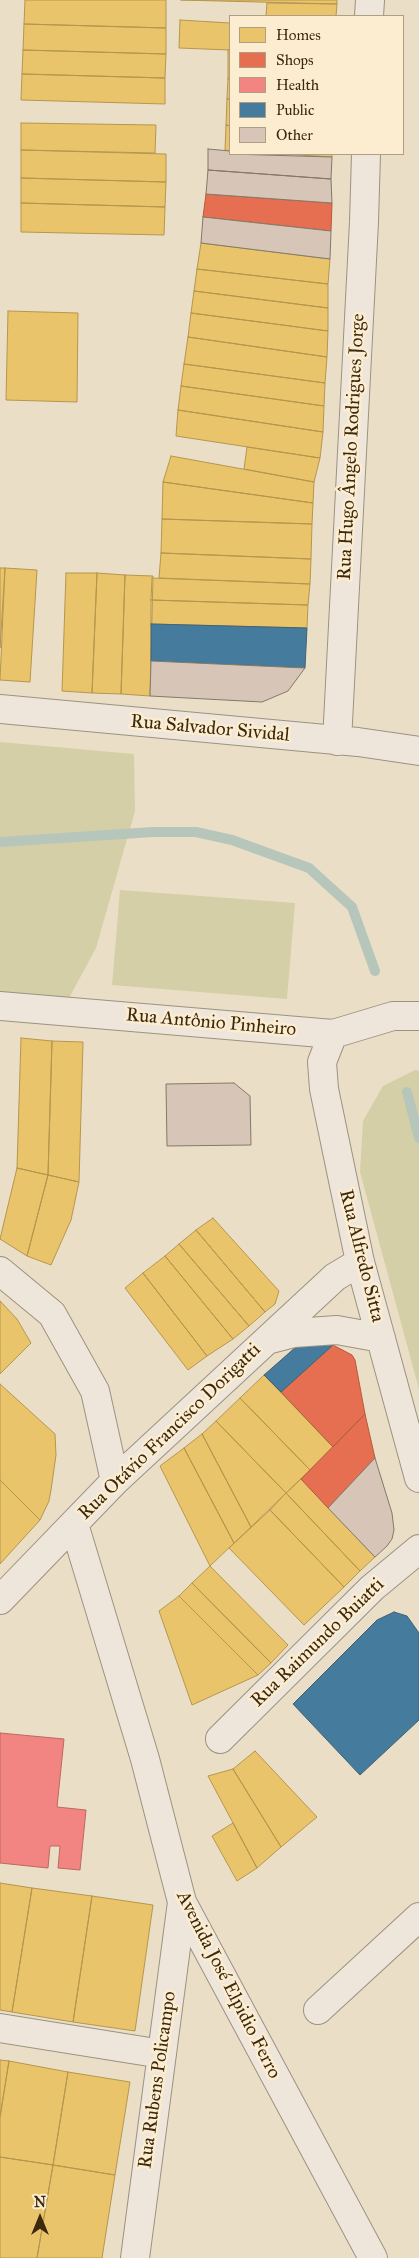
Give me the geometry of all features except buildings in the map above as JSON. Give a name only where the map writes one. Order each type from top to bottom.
[{"type":"street","points":[[370,0],[370,15]]},
{"type":"street","name":"Rua Hugo Ângelo Rodrigues Jorge","points":[[336,741],[366,155]]},
{"type":"street","name":"Rua Salvador Sividal","points":[[0,709],[336,741],[419,751]]},
{"type":"street","name":"Rua Antônio Pinheiro","points":[[0,1006],[333,1034],[393,1016],[419,1016]]},
{"type":"street","name":"Rua Alfredo Sitta","points":[[333,1034],[322,1062],[324,1089],[360,1262],[419,1478]]},
{"type":"street","name":"Rua Otávio Francisco Dorigatti","points":[[0,1600],[115,1481],[336,1277],[360,1262]]},
{"type":"street","points":[[0,1271],[52,1314],[95,1391],[115,1481]]},
{"type":"street","name":"Rua Otávio Francisco Dorigatti","points":[[266,1341],[294,1333],[336,1330],[381,1338]]},
{"type":"street","name":"Avenida José Elpidio Ferro","points":[[74,1524],[145,1758],[182,1902],[373,2258]]},
{"type":"street","name":"Rua Raimundo Buiatti","points":[[220,1739],[372,1588],[419,1550]]},
{"type":"street","name":"Rua Rubens Policampo","points":[[134,2258],[182,1902]]},
{"type":"street","points":[[318,2010],[419,1918]]},
{"type":"street","points":[[0,2028],[162,2054]]},
{"type":"shaded area","points":[[0,742],[134,754],[135,811],[96,948],[69,998],[0,993]]},
{"type":"shaded area","points":[[120,890],[295,903],[287,999],[112,985]]},
{"type":"shaded area","points":[[415,1070],[419,1071],[419,1389],[360,1172],[363,1121],[383,1086]]},
{"type":"waterway","points":[[0,842],[153,832],[196,832],[232,840],[309,868],[352,907],[375,971]]},
{"type":"waterway","points":[[407,1092],[419,1138]]}]
